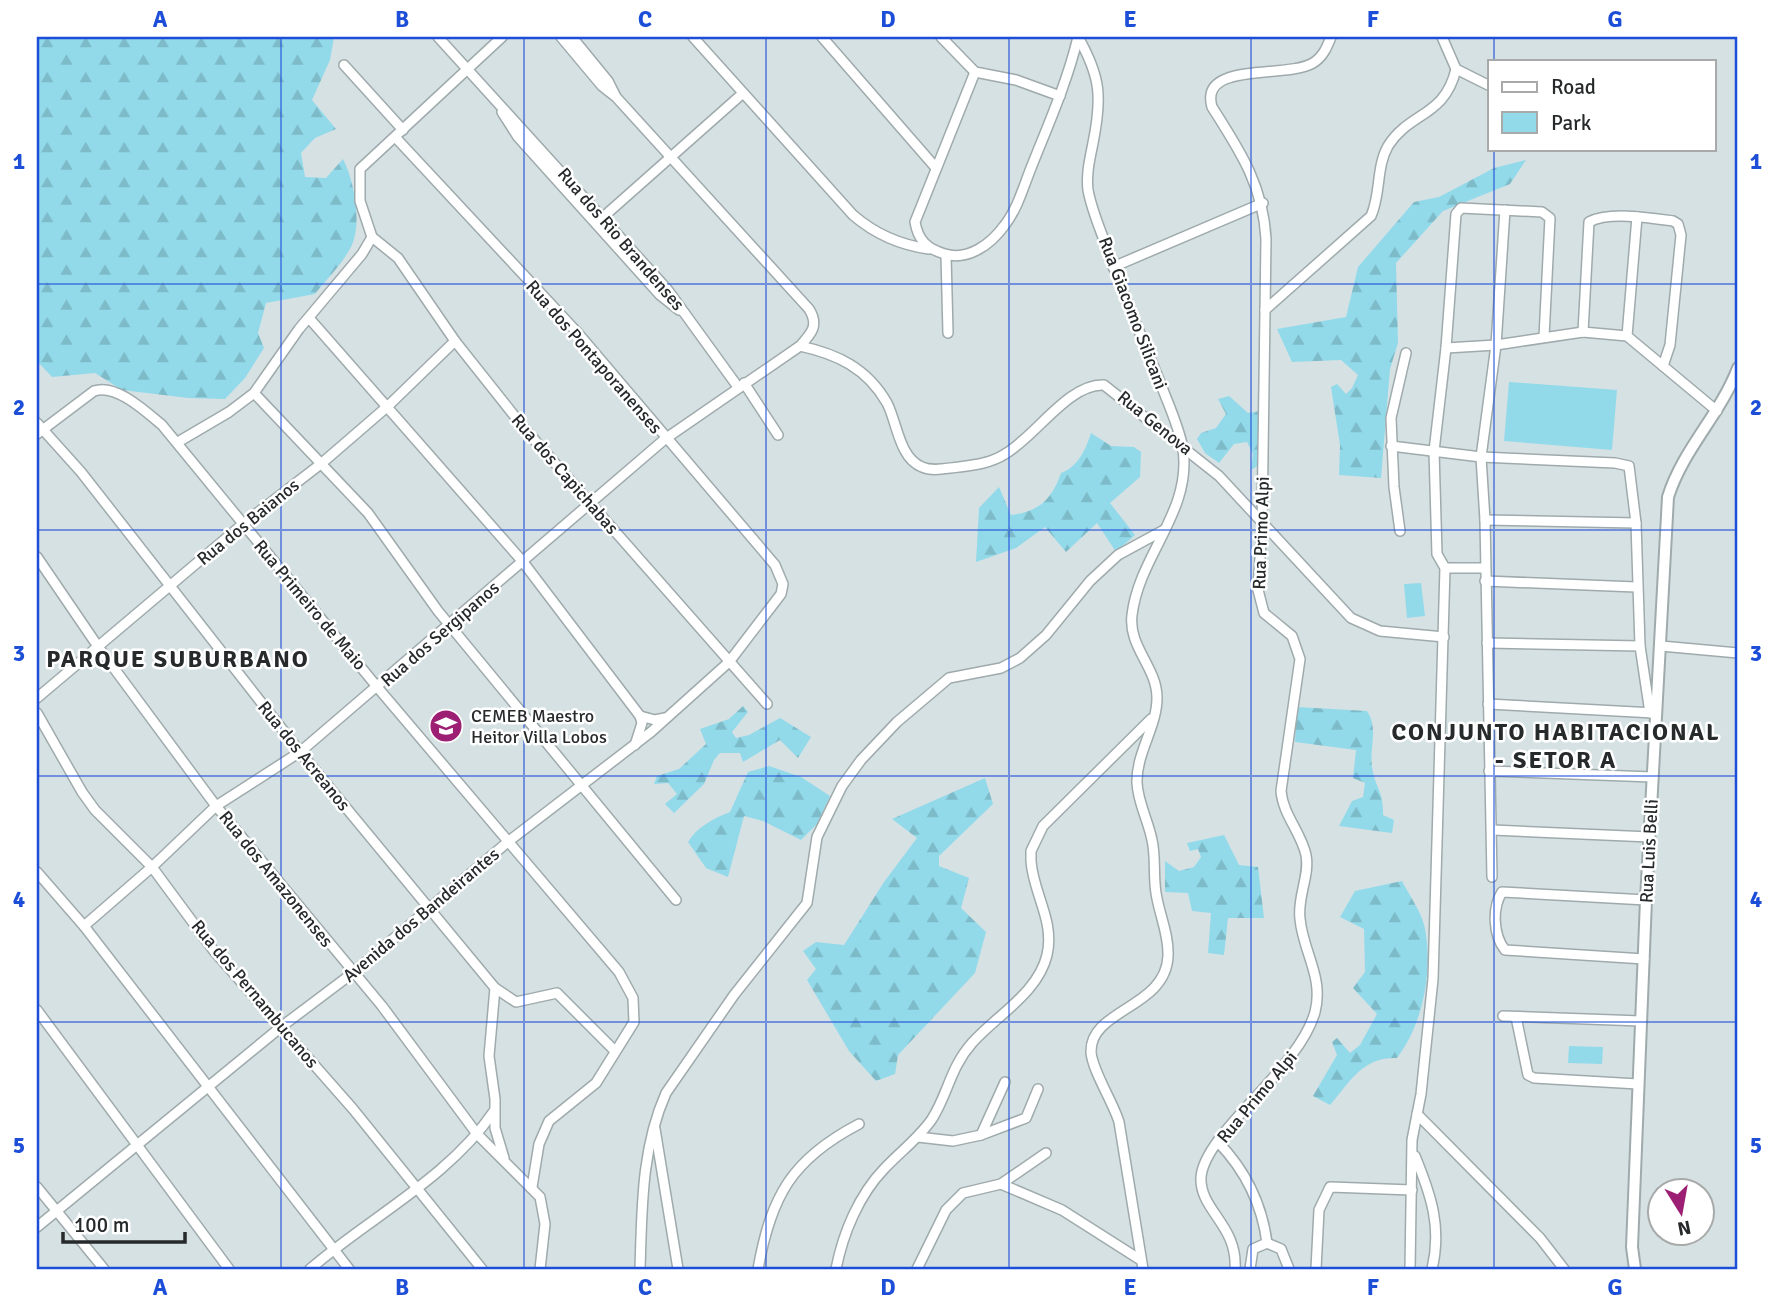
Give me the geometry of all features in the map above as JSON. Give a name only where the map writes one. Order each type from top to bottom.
[{"type":"street","points":[[438,37],[500,107]]},
{"type":"street","points":[[178,442],[229,412],[254,393],[309,317],[362,254],[372,237],[360,201],[360,169],[502,37]]},
{"type":"street","points":[[561,37],[602,86],[809,309],[815,319],[814,328],[800,346]]},
{"type":"street","points":[[572,37],[608,81],[615,97]]},
{"type":"street","points":[[693,37],[861,222],[908,246],[931,249]]},
{"type":"street","points":[[822,37],[936,168]]},
{"type":"street","points":[[941,37],[975,72],[1016,80],[1060,96]]},
{"type":"street","points":[[975,72],[915,222],[920,241],[946,255],[968,254],[993,239],[1004,226],[1060,96],[1078,37]]},
{"type":"street","name":"Rua Giacomo Silicani","points":[[1078,37],[1096,70],[1099,91],[1088,189],[1113,267],[1182,445],[1185,466],[1175,512],[1141,580],[1131,626],[1136,645],[1156,688],[1153,718]]},
{"type":"street","name":"Rua Primo Alpi","points":[[1235,1269],[1237,1250],[1202,1188],[1206,1161],[1218,1142],[1303,1041],[1314,1014],[1318,989],[1299,916],[1306,857],[1285,811],[1281,791],[1300,659],[1292,636],[1264,612],[1259,603],[1266,239],[1263,203],[1252,174],[1212,107],[1209,97],[1212,87],[1219,80],[1234,75],[1301,68],[1320,56],[1331,37]]},
{"type":"street","points":[[1265,310],[1345,242],[1371,216],[1377,202],[1382,162],[1388,147],[1397,134],[1435,107],[1452,85],[1456,69],[1442,37]]},
{"type":"street","name":"Rua dos Pontaporanenses","points":[[344,65],[399,134],[576,331],[665,439],[775,565],[783,584]]},
{"type":"street","points":[[1456,69],[1488,85]]},
{"type":"street","points":[[602,218],[742,94]]},
{"type":"street","name":"Rua dos Rio Brandenses","points":[[500,107],[527,132],[690,318]]},
{"type":"street","name":"Rua dos Rio Brandenses","points":[[500,107],[518,137],[660,295],[690,318]]},
{"type":"street","points":[[1113,267],[1263,203]]},
{"type":"street","points":[[1410,1269],[1416,1114],[1433,990],[1444,637],[1445,568],[1437,554],[1434,451],[1446,348],[1456,214],[1465,207],[1542,212],[1552,223],[1544,337]]},
{"type":"street","points":[[1492,877],[1485,520],[1481,457],[1496,345],[1505,210]]},
{"type":"street","points":[[1583,332],[1587,227],[1598,218],[1637,217],[1673,221],[1681,228],[1670,345],[1663,366]]},
{"type":"street","points":[[1627,336],[1637,217]]},
{"type":"street","name":"Rua dos Capichabas","points":[[372,237],[398,258],[455,341],[524,428],[767,704]]},
{"type":"street","points":[[946,255],[948,333]]},
{"type":"street","points":[[309,317],[523,562],[640,716],[642,723],[635,745]]},
{"type":"street","points":[[690,318],[778,435]]},
{"type":"street","points":[[1446,348],[1496,345],[1583,332],[1627,336],[1717,411]]},
{"type":"street","name":"Rua dos Baianos","points":[[37,698],[243,524],[322,463],[388,406],[397,394],[455,341]]},
{"type":"street","name":"Rua dos Sergipanos","points":[[84,926],[216,806],[300,752],[378,688],[589,502],[665,439],[800,346]]},
{"type":"street","name":"Rua Genova","points":[[800,346],[844,359],[873,383],[887,403],[906,452],[923,468],[936,470],[981,464],[1003,456],[1022,444],[1073,396],[1094,384],[1104,385],[1117,392],[1219,476],[1262,526],[1351,618],[1380,631],[1444,637]]},
{"type":"street","points":[[1400,531],[1391,446],[1391,418],[1406,353]]},
{"type":"street","name":"Rua Luis Belli","points":[[1635,1269],[1632,1248],[1653,777],[1653,713],[1661,646],[1668,497],[1684,456],[1717,411],[1738,369]]},
{"type":"street","name":"Rua Primeiro de Maio","points":[[39,429],[94,391],[104,389],[133,402],[178,442],[378,688],[620,972],[628,986],[636,1014],[630,1030],[614,1050]]},
{"type":"street","points":[[254,393],[368,513],[450,625],[676,900]]},
{"type":"street","name":"Rua dos Acreanos","points":[[39,429],[81,472],[300,752],[495,988]]},
{"type":"street","points":[[1391,446],[1481,457],[1623,463],[1631,470],[1636,523],[1640,646],[1653,713],[1488,704]]},
{"type":"street","points":[[1485,520],[1636,523]]},
{"type":"street","points":[[640,1269],[643,1182],[654,1125],[666,1093],[734,995],[807,903],[817,836],[836,797],[860,760],[897,722],[949,678],[1001,668],[1020,658],[1046,635],[1090,581],[1118,555],[1164,530]]},
{"type":"street","name":"Rua dos Amazonenses","points":[[37,557],[99,648],[216,806],[354,972],[440,1081],[477,1134],[532,1187]]},
{"type":"street","points":[[1445,568],[1485,568]]},
{"type":"street","points":[[1485,582],[1636,587]]},
{"type":"street","name":"Avenida dos Bandeirantes","points":[[37,1227],[138,1147],[281,1027],[354,972],[509,841],[585,786],[667,718],[729,662],[775,603],[783,584]]},
{"type":"street","points":[[1487,643],[1640,646]]},
{"type":"street","points":[[1661,646],[1738,653]]},
{"type":"street","name":"Rua dos Pernambucanos","points":[[37,713],[82,792],[152,867],[214,951],[418,1188],[482,1269]]},
{"type":"street","points":[[640,716],[655,720],[667,718]]},
{"type":"street","points":[[836,1269],[846,1236],[869,1186],[918,1137],[940,1104],[946,1084],[965,1051],[1032,985],[1043,965],[1049,938],[1045,913],[1032,870],[1031,851],[1043,826],[1153,718]]},
{"type":"street","points":[[1143,1269],[1139,1259],[1122,1136],[1114,1104],[1093,1063],[1091,1047],[1099,1032],[1109,1022],[1160,984],[1167,967],[1167,943],[1157,897],[1152,837],[1138,787],[1141,754],[1153,718]]},
{"type":"street","points":[[1124,744],[1141,754]]},
{"type":"street","points":[[1489,771],[1653,777]]},
{"type":"street","points":[[1493,830],[1650,837]]},
{"type":"street","points":[[37,872],[84,926],[349,1269]]},
{"type":"street","points":[[1644,960],[1511,952],[1502,946],[1494,911],[1502,892],[1646,900]]},
{"type":"street","points":[[495,988],[516,1002],[557,993],[614,1050],[596,1083],[549,1121],[539,1144],[532,1187],[540,1196],[545,1215],[540,1269]]},
{"type":"street","points":[[495,988],[496,999],[488,1042],[496,1137],[504,1160]]},
{"type":"street","points":[[37,1011],[229,1269]]},
{"type":"street","points":[[1503,1017],[1641,1021]]},
{"type":"street","points":[[1517,1017],[1526,1072],[1534,1078],[1638,1084]]},
{"type":"street","points":[[981,1135],[1005,1082]]},
{"type":"street","points":[[918,1137],[953,1141],[981,1135],[1026,1118],[1038,1089]]},
{"type":"street","points":[[310,1269],[418,1188],[477,1134],[494,1111]]},
{"type":"street","points":[[1416,1114],[1540,1238],[1564,1269]]},
{"type":"street","points":[[758,1269],[776,1202],[793,1172],[829,1141],[859,1124]]},
{"type":"street","points":[[654,1125],[678,1269]]},
{"type":"street","points":[[1218,1142],[1231,1155],[1253,1193],[1264,1223],[1267,1243]]},
{"type":"street","points":[[1413,1152],[1436,1211],[1437,1235],[1432,1269]]},
{"type":"street","points":[[917,1269],[946,1210],[963,1194],[1001,1184],[1046,1153]]},
{"type":"street","points":[[1001,1184],[1062,1210],[1139,1259]]},
{"type":"street","points":[[1316,1269],[1319,1210],[1330,1187],[1340,1185],[1412,1190]]},
{"type":"street","points":[[37,1186],[104,1269]]},
{"type":"street","points":[[1250,1269],[1253,1249],[1267,1243],[1281,1249],[1289,1269]]},
{"type":"green space","points":[[37,37],[334,37],[330,60],[312,100],[336,129],[315,138],[301,153],[305,177],[326,178],[343,159],[355,201],[355,236],[345,258],[315,294],[266,303],[258,333],[264,348],[245,378],[225,399],[188,398],[122,390],[95,373],[52,377],[37,361]]},
{"type":"green space","points":[[1526,160],[1510,184],[1443,211],[1396,263],[1398,343],[1390,369],[1381,478],[1339,475],[1340,445],[1331,387],[1337,384],[1346,394],[1358,375],[1341,360],[1292,362],[1277,329],[1346,317],[1358,267],[1414,202],[1439,197],[1494,168]]},
{"type":"green space","points":[[1509,382],[1617,390],[1612,450],[1504,441]]},
{"type":"green space","points":[[1229,396],[1248,413],[1260,411],[1261,464],[1251,470],[1253,454],[1247,442],[1234,444],[1219,463],[1205,453],[1197,439],[1201,433],[1216,428],[1226,414],[1218,399]]},
{"type":"green space","points":[[1091,433],[1111,446],[1134,447],[1141,452],[1140,477],[1110,503],[1135,535],[1116,552],[1097,523],[1066,552],[1045,527],[1016,548],[976,562],[979,508],[999,487],[1011,515],[1029,511],[1043,503],[1061,473],[1080,457]]},
{"type":"green space","points":[[1421,583],[1425,616],[1407,618],[1404,584]]},
{"type":"green space","points":[[743,706],[748,712],[732,732],[736,738],[749,735],[780,718],[811,737],[798,758],[780,740],[743,762],[740,753],[720,753],[714,760],[704,784],[674,813],[665,804],[677,794],[668,783],[654,784],[657,776],[679,769],[706,744],[700,729],[729,719]]},
{"type":"green space","points":[[1297,707],[1367,711],[1372,725],[1373,773],[1382,800],[1383,815],[1394,820],[1392,833],[1339,826],[1352,801],[1363,797],[1365,783],[1353,778],[1356,750],[1295,742]]},
{"type":"green space","points":[[769,766],[801,777],[830,796],[817,824],[801,840],[763,821],[744,816],[728,877],[706,868],[688,842],[706,824],[730,812],[748,772]]},
{"type":"green space","points":[[985,778],[993,804],[939,856],[939,866],[969,878],[961,908],[986,932],[975,973],[898,1055],[895,1074],[876,1081],[849,1051],[807,980],[816,969],[803,951],[816,942],[844,945],[884,882],[917,838],[892,819]]},
{"type":"green space","points":[[1224,835],[1239,865],[1258,867],[1264,918],[1228,918],[1224,955],[1208,953],[1211,913],[1192,911],[1188,893],[1165,892],[1165,861],[1179,871],[1194,867],[1201,857],[1198,849],[1190,851],[1187,843]]},
{"type":"green space","points":[[1402,881],[1422,917],[1425,929],[1427,979],[1419,1013],[1397,1058],[1366,1066],[1351,1079],[1330,1105],[1313,1096],[1337,1055],[1332,1042],[1337,1038],[1350,1053],[1360,1045],[1377,1014],[1353,988],[1365,972],[1364,929],[1340,917],[1355,891]]},
{"type":"green space","points":[[1569,1046],[1603,1047],[1602,1064],[1568,1063]]},
{"type":"place","name":"CEMEB Maestro Heitor Villa Lobos","points":[[446,726]]},
{"type":"district","name":"PARQUE SUBURBANO","points":[[178,659]]},
{"type":"district","name":"CONJUNTO HABITACIONAL - SETOR A","points":[[1556,746]]}]
